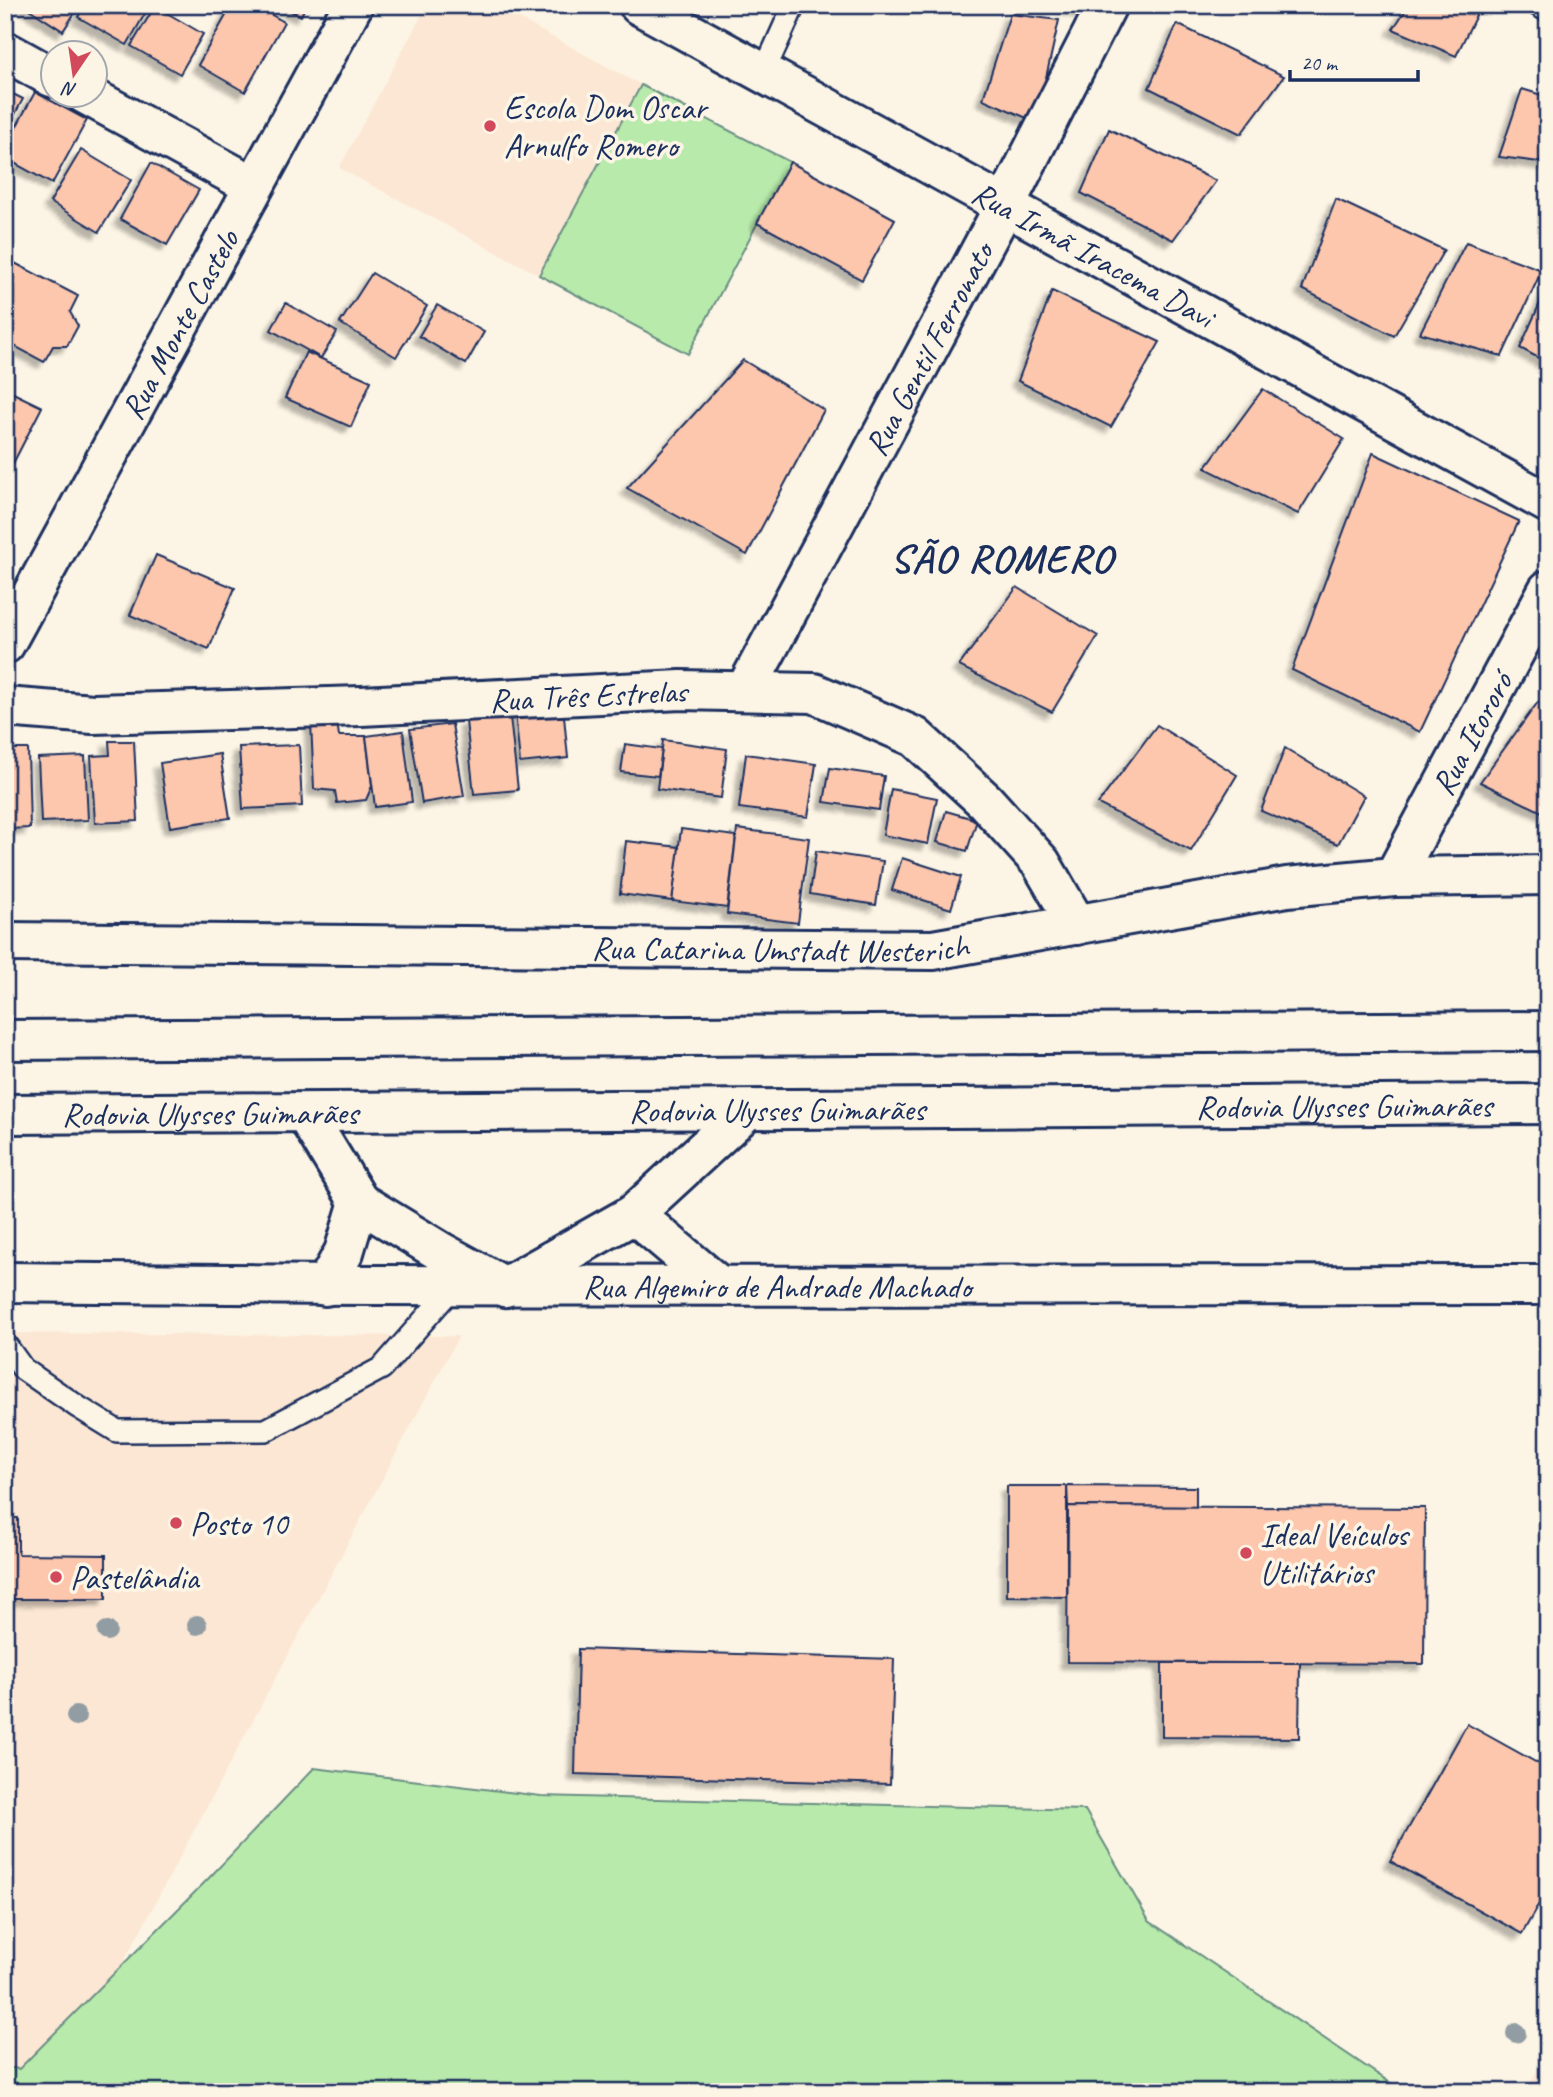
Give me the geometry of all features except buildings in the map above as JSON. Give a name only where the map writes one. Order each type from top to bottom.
[{"type":"main road","name":"Rua Monte Castelo","points":[[5,644],[353,5]]},
{"type":"main road","name":"Rua Irmã Iracema Davi","points":[[639,5],[1548,503]]},
{"type":"main road","name":"Rua Gentil Ferronato","points":[[745,691],[1004,207],[1107,5]]},
{"type":"main road","points":[[5,51],[38,69]]},
{"type":"main road","points":[[108,107],[254,186]]},
{"type":"main road","name":"Rua Itororó","points":[[1394,877],[1548,590]]},
{"type":"main road","name":"Rua Três Estrelas","points":[[5,707],[93,714],[361,706],[681,690],[814,693],[915,737],[985,802],[1041,863],[1077,925]]},
{"type":"main road","name":"Rua Catarina Umstadt Westerich","points":[[5,942],[933,950],[1287,887],[1394,877],[1548,874]]},
{"type":"main road","points":[[5,1041],[1548,1031]]},
{"type":"main road","name":"Rodovia Ulysses Guimarães","points":[[5,1114],[1548,1104]]},
{"type":"main road","points":[[304,1113],[359,1202],[505,1287],[634,1214],[747,1110]]},
{"type":"main road","points":[[326,1286],[344,1252],[359,1202]]},
{"type":"main road","points":[[634,1214],[717,1284]]},
{"type":"main road","name":"Rua Algemiro de Andrade Machado","points":[[5,1282],[453,1287],[717,1284],[1548,1285]]},
{"type":"lane","points":[[764,74],[794,5]]},
{"type":"lane","points":[[1538,5],[1548,11]]},
{"type":"lane","points":[[5,1344],[23,1369],[117,1431],[266,1430],[382,1368],[453,1287]]},
{"type":"shaded area","name":"Escola Dom Oscar Arnulfo Romero","points":[[427,5],[494,5],[641,85],[539,275],[339,168]]},
{"type":"shaded area","points":[[5,1333],[459,1336],[54,2092],[5,2092]]},
{"type":"shaded area","points":[[1548,2052],[1548,2092],[1525,2092]]},
{"type":"green space","points":[[641,85],[790,162],[688,354],[539,275]]},
{"type":"green space","points":[[314,1768],[541,1796],[1085,1810],[1149,1921],[1404,2092],[5,2092],[5,2067],[19,2069]]},
{"type":"place","name":"Escola Dom Oscar Arnulfo Romero","points":[[490,126]]},
{"type":"place","name":"Posto 10","points":[[176,1523]]},
{"type":"place","name":"Ideal Veículos Utilitários","points":[[1246,1553]]},
{"type":"place","name":"Pastelândia","points":[[56,1577]]},
{"type":"district","name":"SÃO ROMERO","points":[[1002,558]]}]
